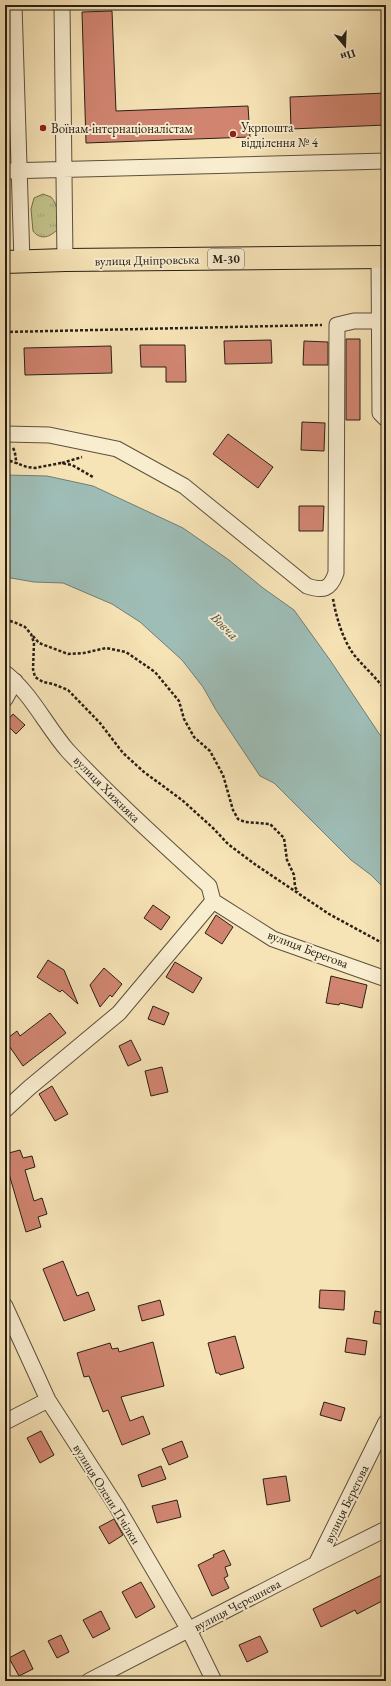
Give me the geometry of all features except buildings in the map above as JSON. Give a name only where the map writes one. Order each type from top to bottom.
[{"type":"highway","name":"вулиця Дніпровська","points":[[13,262],[65,260],[382,257]]},
{"type":"street","points":[[13,262],[12,171],[14,5]]},
{"type":"street","points":[[62,5],[65,260]]},
{"type":"street","points":[[12,171],[386,161]]},
{"type":"street","points":[[382,257],[379,321],[380,413],[386,419]]},
{"type":"street","points":[[5,434],[49,435],[117,449],[184,486],[307,586],[317,589],[325,588],[332,583],[336,573],[337,324],[354,321],[379,321]]},
{"type":"street","points":[[5,699],[10,677]]},
{"type":"street","name":"вулиця Хижняка","points":[[10,677],[68,750],[131,814],[209,886],[213,901]]},
{"type":"street","points":[[5,1110],[29,1088],[119,1013],[213,901]]},
{"type":"street","name":"вулиця Берегова","points":[[213,901],[273,939],[386,979]]},
{"type":"street","name":"вулиця Олени Пчілки","points":[[5,1306],[48,1400],[117,1507],[189,1630],[214,1681]]},
{"type":"street","points":[[5,1422],[48,1400]]},
{"type":"street","name":"вулиця Берегова","points":[[316,1564],[386,1422]]},
{"type":"street","name":"вулиця Черешнева","points":[[89,1681],[386,1529]]},
{"type":"path","points":[[5,332],[337,324]]},
{"type":"path","points":[[5,459],[27,468],[36,468],[61,463],[72,465],[93,477]]},
{"type":"path","points":[[332,583],[331,592],[334,608],[340,626],[352,651],[386,692]]},
{"type":"path","points":[[5,620],[25,627],[39,643],[68,654],[84,653],[106,648],[126,652],[154,672],[179,701],[184,719],[194,737],[210,751],[223,775],[233,810],[238,820],[270,824],[284,838],[287,860],[294,875],[295,887],[299,894]]},
{"type":"path","points":[[31,634],[34,643],[33,669],[35,677],[43,682],[68,690],[100,723],[123,753],[144,772],[182,800],[228,844],[256,865],[329,914],[386,945]]},
{"type":"green space","points":[[43,194],[54,200],[58,212],[58,229],[46,237],[39,236],[33,231],[31,209],[34,198]]},
{"type":"water","name":"Вовча","points":[[5,475],[47,476],[93,486],[183,528],[229,560],[263,588],[294,610],[330,660],[380,735],[386,741],[386,890],[371,875],[351,860],[274,783],[260,776],[216,710],[203,687],[182,660],[140,622],[112,604],[63,583],[34,582],[5,577]]},
{"type":"waterway","points":[[5,469],[7,475]]},
{"type":"place","name":"Воїнам-інтернаціоналістам","points":[[43,128]]},
{"type":"place","name":"Укрпошта відділення № 4","points":[[233,134]]}]
